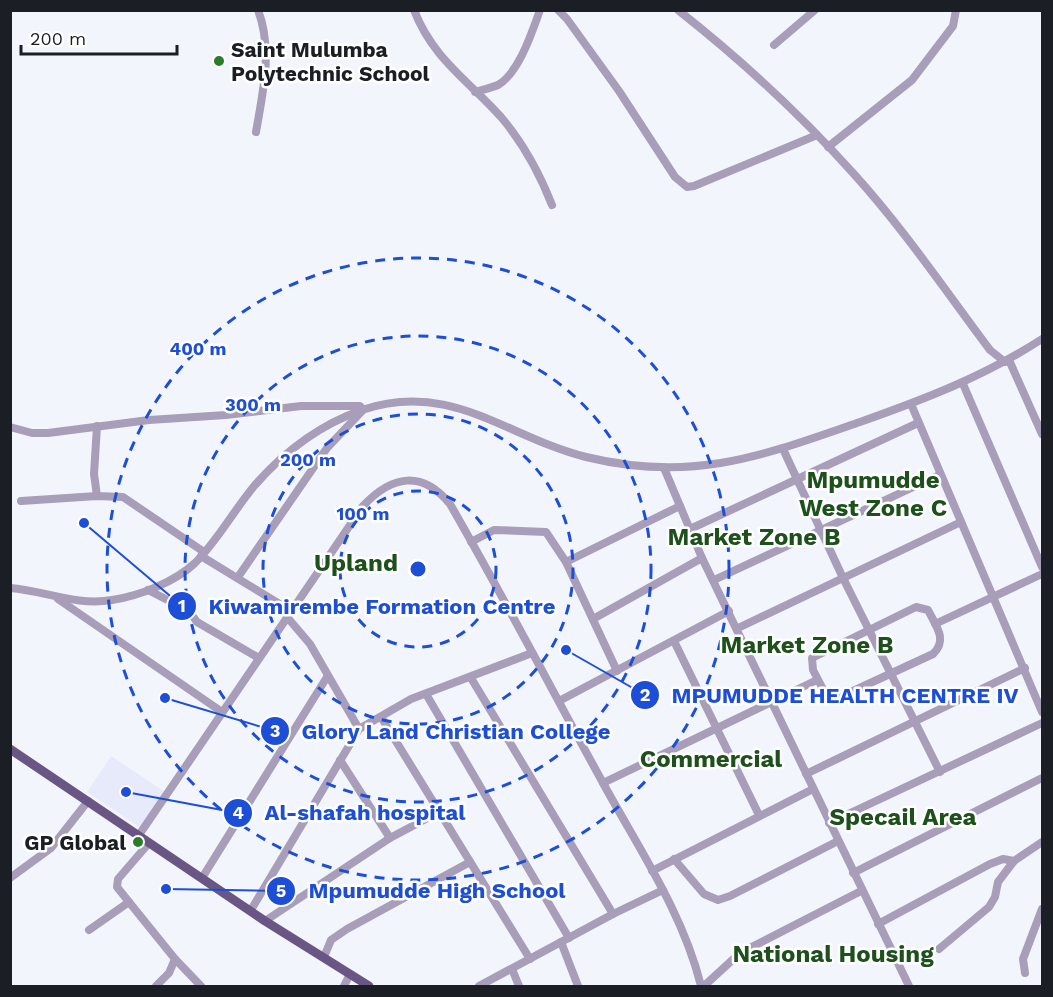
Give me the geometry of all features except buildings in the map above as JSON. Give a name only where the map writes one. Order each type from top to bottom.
[{"type":"main road","points":[[10,749],[265,921],[369,987]]},
{"type":"street","points":[[256,132],[265,80],[266,43],[258,10]]},
{"type":"street","points":[[414,10],[434,51],[499,116],[523,146],[536,167],[552,205]]},
{"type":"street","points":[[475,92],[495,86],[505,79],[520,58],[540,10]]},
{"type":"street","points":[[558,10],[567,19],[619,92],[675,177],[687,186],[694,186],[817,135]]},
{"type":"street","points":[[678,10],[817,135],[886,211],[990,350],[1007,361],[1042,434]]},
{"type":"street","points":[[774,45],[815,10]]},
{"type":"street","points":[[828,147],[912,80],[953,26],[956,10]]},
{"type":"street","points":[[10,588],[84,602],[114,600],[148,590],[186,570],[202,554],[244,499],[278,460],[315,433],[363,410],[405,403],[457,406],[583,456],[621,464],[664,468],[747,460],[963,384],[1042,339]]},
{"type":"street","points":[[990,350],[992,369]]},
{"type":"street","points":[[963,384],[1042,567]]},
{"type":"street","points":[[10,427],[32,433],[48,433],[301,406],[356,404],[363,410]]},
{"type":"street","points":[[911,404],[939,475],[1025,668],[1042,712]]},
{"type":"street","points":[[238,577],[327,448],[363,410]]},
{"type":"street","points":[[690,530],[918,423]]},
{"type":"street","points":[[97,426],[94,474],[97,496]]},
{"type":"street","points":[[783,448],[868,630],[940,772]]},
{"type":"street","points":[[664,468],[702,558],[738,628],[861,891],[909,987]]},
{"type":"street","points":[[714,580],[939,475]]},
{"type":"street","points":[[139,835],[363,506],[377,491],[392,483],[408,480],[424,483],[438,490],[471,542],[663,890],[689,945],[702,987],[740,953],[861,891]]},
{"type":"street","points":[[21,501],[97,496],[123,497],[289,614],[305,636],[359,729]]},
{"type":"street","points":[[566,562],[680,506]]},
{"type":"street","points":[[738,628],[961,522]]},
{"type":"street","points":[[471,542],[494,530],[546,532],[566,562],[617,671]]},
{"type":"street","points":[[593,619],[702,558]]},
{"type":"street","points":[[935,624],[1042,574]]},
{"type":"street","points":[[148,590],[189,611],[198,622],[259,658]]},
{"type":"street","points":[[54,597],[222,712]]},
{"type":"street","points":[[916,607],[928,610],[935,624],[941,637],[938,649],[890,675],[835,698],[825,693],[817,680],[811,663],[812,658],[916,607]]},
{"type":"street","points":[[560,701],[729,612]]},
{"type":"street","points":[[674,640],[759,815]]},
{"type":"street","points":[[251,910],[359,729],[426,694],[532,653]]},
{"type":"street","points":[[806,774],[1025,668]]},
{"type":"street","points":[[202,879],[327,677]]},
{"type":"street","points":[[471,678],[613,914]]},
{"type":"street","points":[[603,783],[817,680]]},
{"type":"street","points":[[426,694],[569,938]]},
{"type":"street","points":[[381,717],[437,813],[530,959]]},
{"type":"street","points":[[829,823],[1042,723]]},
{"type":"street","points":[[340,760],[390,838]]},
{"type":"street","points":[[853,873],[1042,778]]},
{"type":"street","points":[[652,871],[813,789]]},
{"type":"street","points":[[10,878],[51,848],[88,801]]},
{"type":"street","points":[[265,921],[390,838],[437,813]]},
{"type":"street","points":[[674,859],[704,894],[718,900],[838,841]]},
{"type":"street","points":[[939,949],[989,907],[995,897],[998,882],[1014,861],[1042,842]]},
{"type":"street","points":[[150,843],[118,879],[117,887],[175,959],[201,987]]},
{"type":"street","points":[[878,924],[990,864],[1003,859],[1014,861]]},
{"type":"street","points":[[324,957],[331,940],[347,929],[470,862]]},
{"type":"street","points":[[479,987],[613,914],[663,890]]},
{"type":"street","points":[[89,930],[129,902]]},
{"type":"street","points":[[1025,973],[1023,959],[1042,909]]},
{"type":"street","points":[[561,942],[578,987]]},
{"type":"street","points":[[156,987],[169,973],[175,959]]},
{"type":"street","points":[[512,969],[519,987]]},
{"type":"street","points":[[345,987],[350,974]]},
{"type":"shaded area","points":[[111,756],[165,792],[141,828],[87,792]]},
{"type":"place","name":"Saint Mulumba Polytechnic School","points":[[219,61]]},
{"type":"place","name":"Kiwamirembe Formation Centre","points":[[84,523]]},
{"type":"place","name":"MPUMUDDE HEALTH CENTRE IV","points":[[566,650]]},
{"type":"place","name":"Glory Land Christian College","points":[[165,698]]},
{"type":"place","name":"Al-shafah hospital","points":[[126,792]]},
{"type":"place","name":"GP Global","points":[[138,842]]},
{"type":"place","name":"Mpumudde High School","points":[[166,889]]},
{"type":"district","name":"Mpumudde West Zone C","points":[[873,494]]},
{"type":"district","name":"Market Zone B","points":[[754,537]]},
{"type":"district","name":"Upland","points":[[356,563]]},
{"type":"district","name":"Market Zone B","points":[[807,645]]},
{"type":"district","name":"Commercial","points":[[711,759]]},
{"type":"district","name":"Specail Area","points":[[903,817]]},
{"type":"district","name":"National Housing","points":[[833,954]]}]
